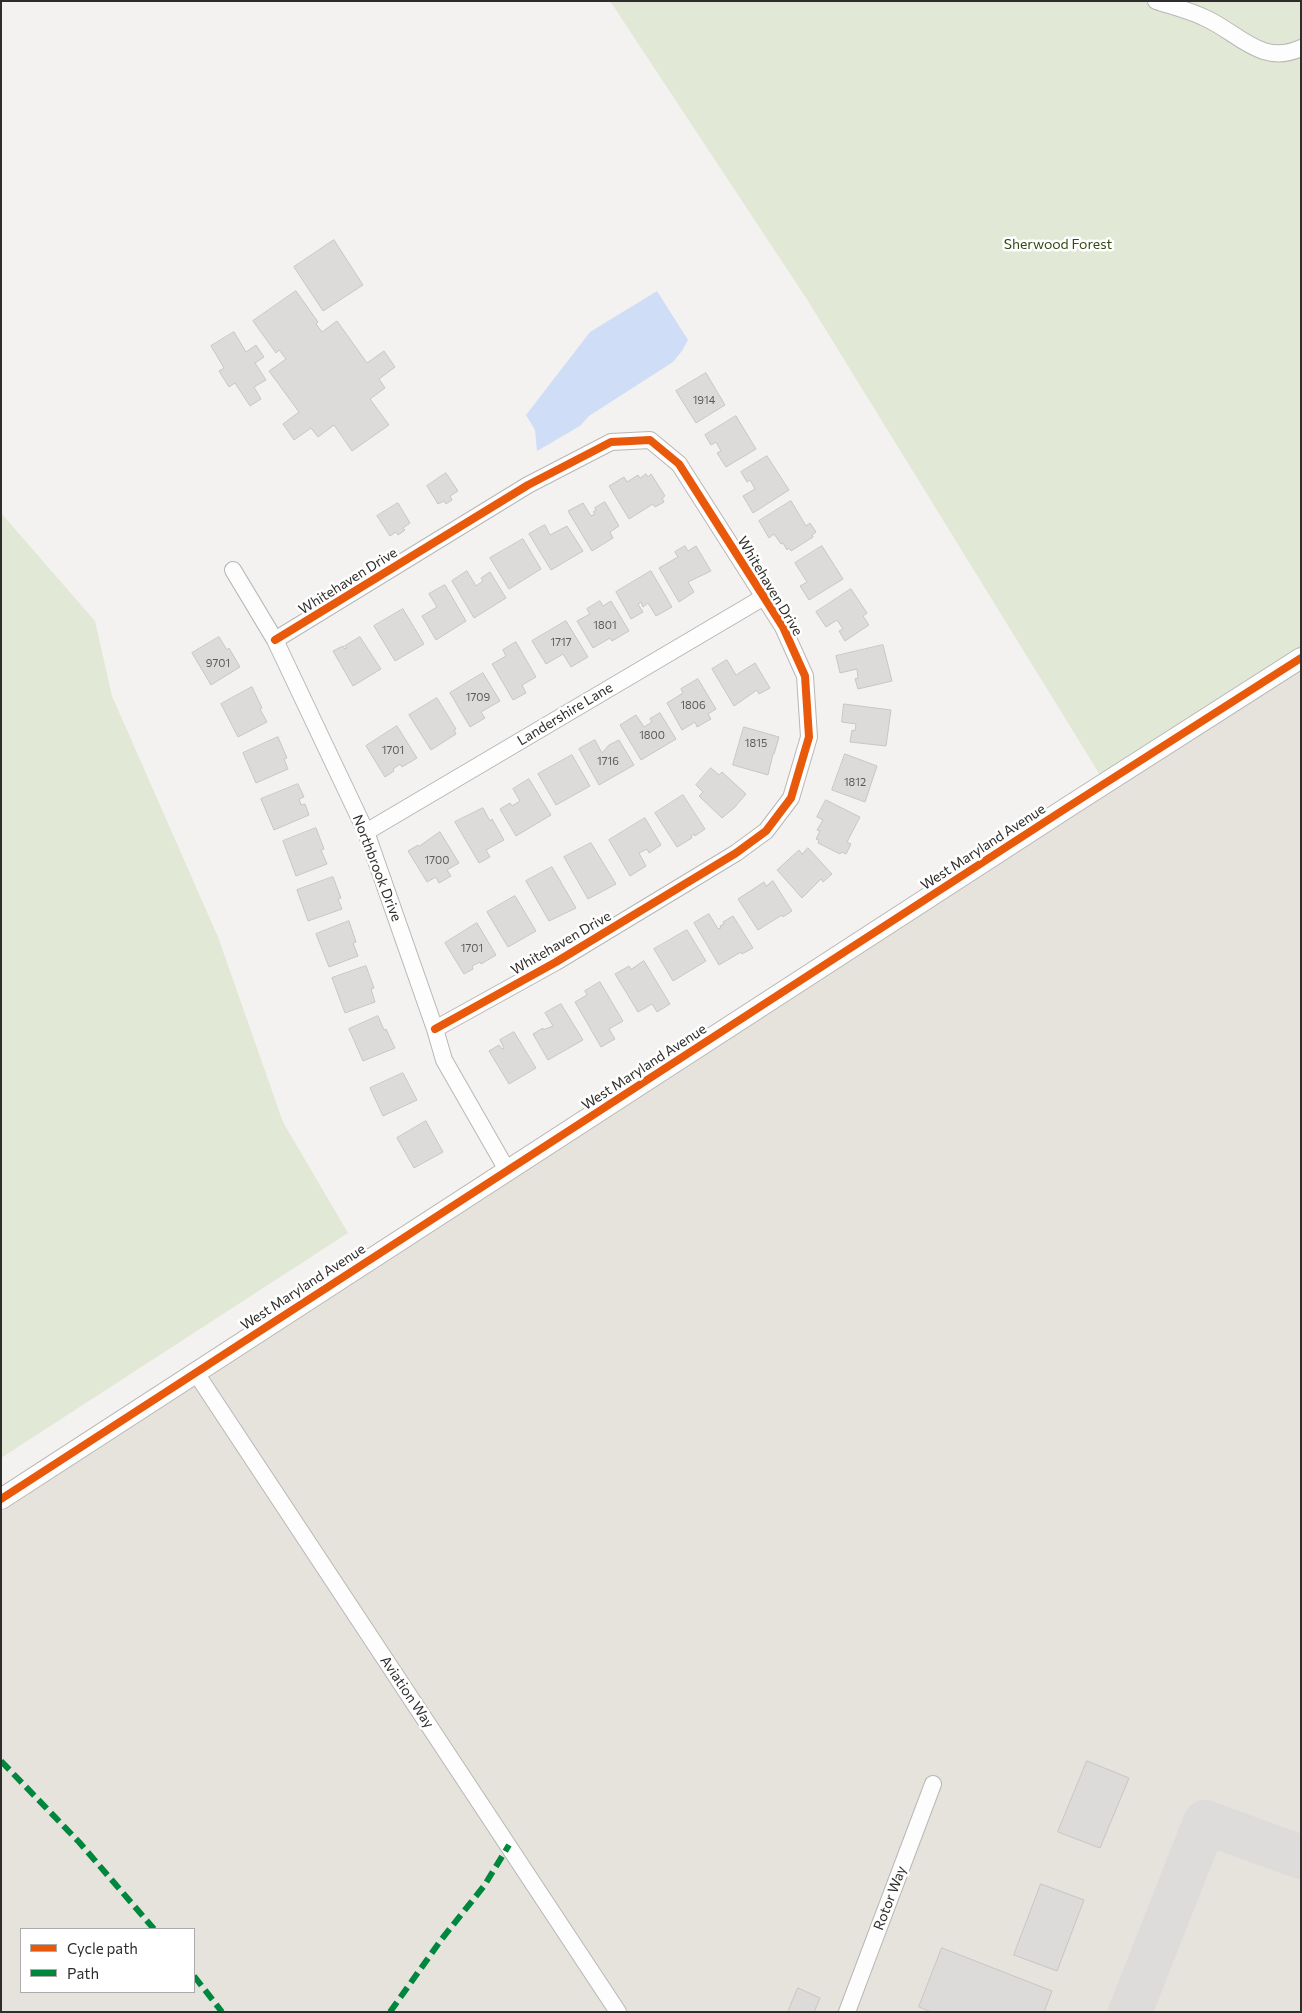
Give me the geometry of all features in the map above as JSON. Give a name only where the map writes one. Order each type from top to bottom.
[{"type":"street","points":[[1156,1],[1204,17],[1261,51],[1283,54],[1301,48]]},
{"type":"street","name":"Whitehaven Drive","points":[[275,640],[528,485],[611,442],[650,440],[679,464],[783,627],[805,676],[809,737],[791,798],[766,832],[556,962],[435,1029]]},
{"type":"street","name":"Northbrook Drive","points":[[233,570],[275,640],[366,832],[435,1029],[444,1060],[507,1170]]},
{"type":"street","name":"Landershire Lane","points":[[366,832],[764,597]]},
{"type":"street","name":"West Maryland Avenue","points":[[1,1499],[1071,805],[1301,658]]},
{"type":"street","name":"Aviation Way","points":[[196,1373],[618,2012]]},
{"type":"street","name":"Rotor Way","points":[[847,2012],[933,1784]]},
{"type":"shaded area","points":[[1301,668],[1301,2012],[1,2012],[1,1512],[811,980]]},
{"type":"green space","name":"Sherwood Forest","points":[[610,1],[1301,1],[1301,658],[1105,783],[808,301]]},
{"type":"green space","points":[[1,513],[95,621],[112,696],[218,937],[283,1122],[348,1233],[1,1458]]},
{"type":"water","points":[[657,291],[688,340],[682,351],[673,362],[589,416],[580,426],[537,451],[535,430],[526,415],[590,332]]},
{"type":"building","points":[[334,240],[363,285],[323,311],[294,267]]},
{"type":"building","points":[[296,291],[318,322],[316,324],[322,332],[337,321],[367,363],[384,351],[395,367],[379,379],[385,388],[370,399],[389,425],[352,451],[334,425],[318,437],[311,428],[294,440],[283,424],[299,412],[269,371],[286,359],[279,350],[276,353],[253,321]]},
{"type":"building","points":[[234,332],[246,352],[256,345],[264,357],[255,363],[266,380],[254,387],[261,399],[250,406],[235,383],[229,387],[219,371],[224,368],[211,346]]},
{"type":"building","points":[[706,373],[725,405],[696,423],[676,391]]},
{"type":"building","points":[[736,416],[756,449],[726,467],[717,453],[721,451],[716,442],[711,445],[705,435]]},
{"type":"building","points":[[767,456],[789,490],[753,513],[743,496],[755,489],[750,480],[747,482],[741,472]]},
{"type":"building","points":[[446,473],[458,491],[450,496],[452,500],[446,504],[444,501],[438,504],[427,486]]},
{"type":"building","points":[[646,474],[648,477],[651,474],[665,496],[662,498],[664,502],[655,507],[653,504],[629,519],[609,486],[624,477],[627,482],[638,475],[640,478]]},
{"type":"building","points":[[791,501],[806,526],[810,523],[816,532],[812,535],[813,537],[791,551],[789,548],[787,550],[783,543],[781,544],[774,534],[769,538],[759,521]]},
{"type":"building","points":[[605,502],[619,526],[610,532],[613,538],[592,551],[568,511],[583,503],[591,516],[595,514],[593,512],[596,510],[595,508]]},
{"type":"building","points":[[398,503],[410,523],[398,535],[396,532],[390,536],[377,516]]},
{"type":"building","points":[[545,525],[550,535],[567,526],[583,551],[551,570],[529,534]]},
{"type":"building","points":[[523,539],[541,569],[509,589],[490,558]]},
{"type":"building","points":[[685,546],[688,551],[696,546],[711,571],[688,582],[694,592],[679,602],[659,568],[678,557],[675,552]]},
{"type":"building","points":[[822,546],[843,579],[809,600],[800,586],[807,582],[795,563]]},
{"type":"building","points":[[467,571],[476,586],[483,581],[481,578],[490,572],[506,598],[474,618],[452,581]]},
{"type":"building","points":[[651,571],[672,607],[656,616],[648,603],[643,607],[641,602],[638,604],[643,612],[631,619],[616,592]]},
{"type":"building","points":[[445,585],[466,621],[436,640],[422,616],[437,607],[429,594]]},
{"type":"building","points":[[851,589],[867,613],[863,616],[869,625],[845,641],[839,631],[843,629],[837,620],[826,627],[816,612]]},
{"type":"building","points":[[600,601],[603,606],[611,601],[629,631],[612,641],[610,638],[593,648],[577,621],[590,614],[587,609]]},
{"type":"building","points":[[403,609],[424,644],[395,661],[374,626]]},
{"type":"building","points":[[566,621],[588,657],[571,667],[563,654],[546,664],[532,641]]},
{"type":"building","points":[[219,637],[227,650],[229,648],[240,667],[211,685],[192,653]]},
{"type":"building","points":[[360,637],[381,669],[353,686],[333,651],[343,646],[345,649],[347,648],[345,646]]},
{"type":"building","points":[[516,642],[536,677],[522,685],[526,693],[513,700],[492,664],[506,656],[503,650]]},
{"type":"building","points":[[883,645],[892,681],[858,689],[855,679],[858,678],[857,669],[840,673],[836,656]]},
{"type":"building","points":[[727,660],[736,675],[755,663],[770,688],[759,694],[757,690],[734,706],[712,669]]},
{"type":"building","points":[[483,673],[500,701],[481,712],[485,718],[470,727],[450,693]]},
{"type":"building","points":[[698,679],[716,709],[708,714],[711,719],[697,727],[695,722],[682,730],[667,703],[683,693],[681,689]]},
{"type":"building","points":[[252,687],[267,722],[238,737],[221,704]]},
{"type":"building","points":[[437,698],[456,729],[454,730],[456,734],[431,750],[409,715]]},
{"type":"building","points":[[844,704],[891,710],[886,746],[850,742],[852,730],[855,731],[856,724],[842,722]]},
{"type":"building","points":[[660,713],[676,739],[641,760],[620,725],[636,715],[644,727],[652,722],[650,719]]},
{"type":"building","points":[[397,726],[417,758],[402,767],[400,764],[385,777],[366,746]]},
{"type":"building","points":[[744,727],[779,737],[768,775],[733,765]]},
{"type":"building","points":[[278,737],[287,758],[284,759],[288,769],[256,783],[243,753]]},
{"type":"building","points":[[595,740],[602,753],[609,745],[619,740],[634,765],[599,785],[579,749]]},
{"type":"building","points":[[845,754],[877,766],[865,802],[832,790]]},
{"type":"building","points":[[572,755],[590,786],[556,805],[538,774]]},
{"type":"building","points":[[711,768],[719,775],[722,772],[746,794],[722,818],[699,796],[703,792],[696,785]]},
{"type":"building","points":[[529,779],[551,815],[516,836],[500,809],[510,803],[512,806],[520,801],[513,789]]},
{"type":"building","points":[[298,784],[304,797],[299,799],[301,805],[305,804],[309,815],[274,830],[261,799]]},
{"type":"building","points":[[683,795],[705,829],[695,836],[694,834],[691,836],[692,838],[677,847],[655,813]]},
{"type":"building","points":[[826,800],[860,817],[847,842],[851,844],[846,854],[842,852],[840,854],[818,843],[819,840],[816,839],[820,831],[817,830],[823,820],[817,817]]},
{"type":"building","points":[[483,808],[504,840],[486,850],[490,857],[479,863],[455,822]]},
{"type":"building","points":[[645,818],[661,845],[649,853],[647,849],[639,853],[646,866],[630,876],[609,840]]},
{"type":"building","points":[[316,828],[324,849],[321,850],[327,864],[296,876],[283,841]]},
{"type":"building","points":[[440,832],[459,863],[447,870],[451,876],[439,883],[436,877],[427,882],[408,851]]},
{"type":"building","points":[[591,843],[616,884],[588,899],[564,857]]},
{"type":"building","points":[[808,848],[832,874],[823,882],[821,879],[802,898],[777,870],[799,850],[802,854]]},
{"type":"building","points":[[552,867],[576,908],[549,921],[526,881]]},
{"type":"building","points":[[333,877],[341,898],[338,899],[342,909],[308,921],[297,890]]},
{"type":"building","points":[[773,881],[792,911],[758,930],[738,899],[764,882],[766,886]]},
{"type":"building","points":[[515,896],[536,931],[508,947],[487,912]]},
{"type":"building","points":[[709,914],[718,929],[724,924],[723,922],[733,916],[753,948],[742,954],[741,952],[719,965],[694,923]]},
{"type":"building","points":[[349,921],[356,942],[353,943],[358,956],[329,967],[316,934]]},
{"type":"building","points":[[477,923],[496,955],[481,964],[480,962],[472,966],[473,969],[464,974],[445,943]]},
{"type":"building","points":[[687,930],[706,961],[673,981],[654,949]]},
{"type":"building","points":[[644,961],[670,1004],[657,1012],[652,1004],[638,1012],[615,974],[629,966],[631,969]]},
{"type":"building","points":[[366,966],[374,988],[371,989],[375,1002],[345,1013],[332,978]]},
{"type":"building","points":[[600,982],[623,1021],[609,1029],[615,1039],[601,1047],[575,1002],[587,995],[585,991]]},
{"type":"building","points":[[561,1004],[583,1040],[548,1060],[533,1034],[543,1028],[543,1030],[553,1026],[545,1013]]},
{"type":"building","points":[[378,1016],[395,1048],[363,1061],[349,1029]]},
{"type":"building","points":[[514,1032],[536,1068],[509,1084],[489,1051],[499,1045],[502,1049],[504,1048],[500,1040]]},
{"type":"building","points":[[403,1073],[417,1100],[383,1116],[370,1088]]},
{"type":"building","points":[[426,1121],[443,1152],[414,1168],[397,1138]]},
{"type":"building","points":[[1087,1761],[1129,1778],[1100,1848],[1058,1832]]},
{"type":"building","points":[[1041,1884],[1084,1900],[1057,1971],[1014,1955]]},
{"type":"building","points":[[942,1948],[1052,1991],[1044,2012],[931,2012],[919,2007]]},
{"type":"building","points":[[798,1988],[820,1998],[814,2012],[788,2012]]},
{"type":"taxiway","points":[[1130,2012],[1205,1822],[1301,1857]]},
{"type":"marked path","points":[[1,1761],[79,1842],[153,1928]]},
{"type":"marked path","points":[[390,2012],[441,1940],[484,1886],[509,1845]]},
{"type":"marked path","points":[[195,1977],[222,2012]]},
{"type":"cycle path","points":[[275,640],[528,485],[611,442],[650,440],[679,464],[783,627],[805,676],[809,737],[791,798],[766,831],[736,853],[556,962],[435,1029]]},
{"type":"cycle path","points":[[1,1499],[1071,805],[1301,658]]}]
